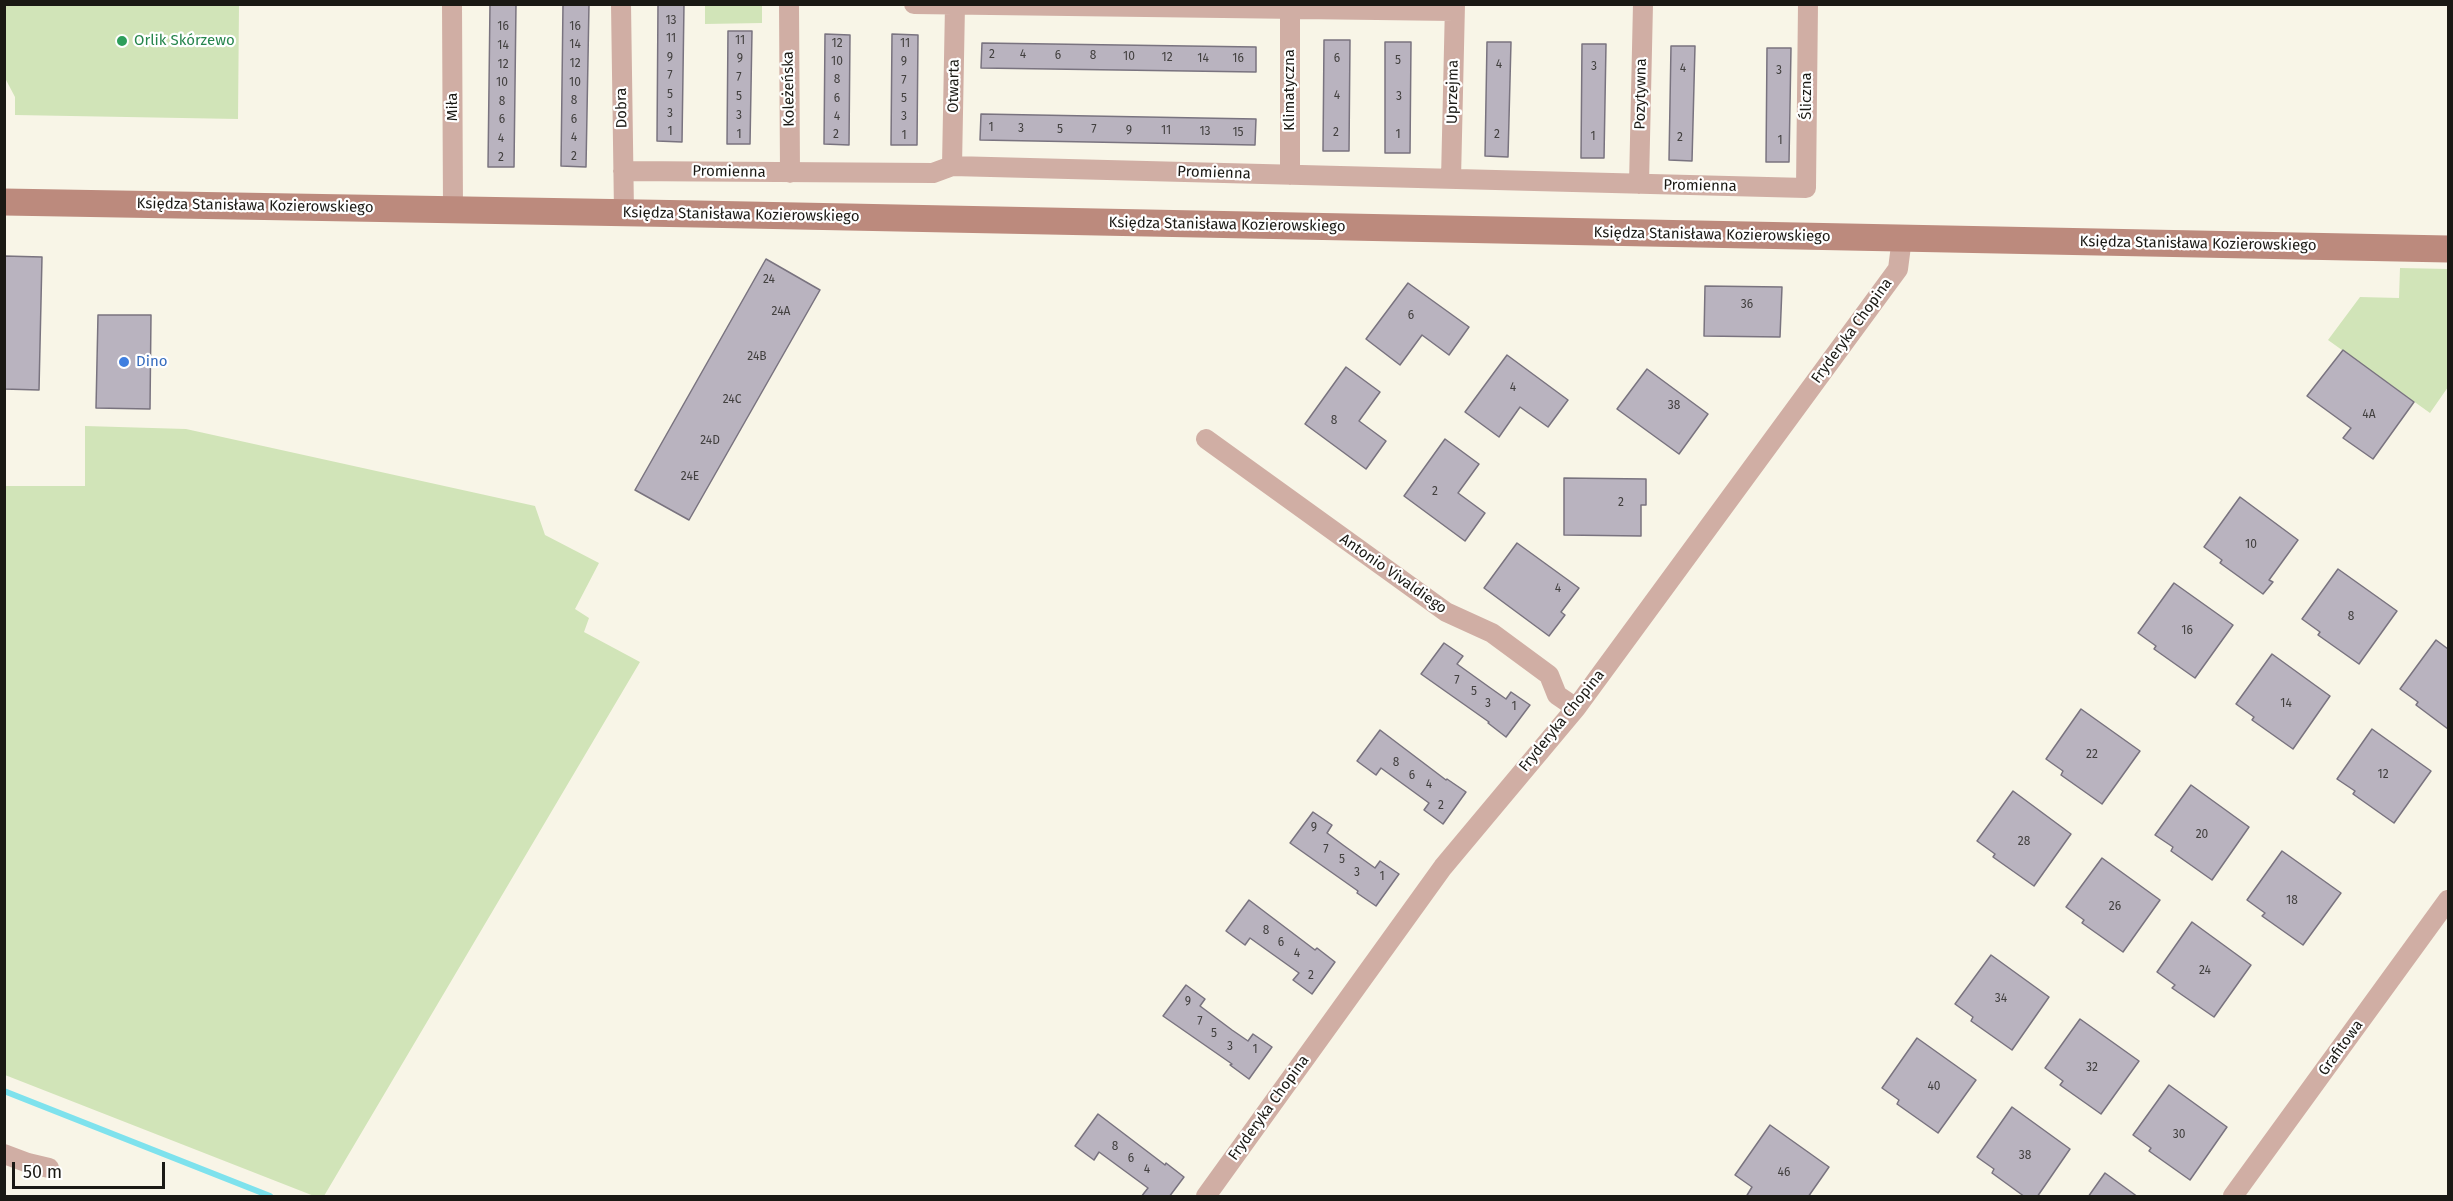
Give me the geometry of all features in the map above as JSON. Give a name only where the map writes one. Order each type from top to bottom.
[{"type":"street","name":"Miła","points":[[452,4],[453,210]]},
{"type":"street","name":"Dobra","points":[[621,4],[624,213]]},
{"type":"street","name":"Koleżeńska","points":[[789,4],[790,173]]},
{"type":"street","points":[[914,4],[1454,8]]},
{"type":"street","name":"Pozytywna","points":[[1640,184],[1643,4]]},
{"type":"street","name":"Śliczna","points":[[1806,188],[1808,4]]},
{"type":"street","name":"Otwarta","points":[[952,166],[955,5]]},
{"type":"street","name":"Klimatyczna","points":[[1290,7],[1290,175]]},
{"type":"street","name":"Uprzejma","points":[[1451,179],[1454,8]]},
{"type":"street","name":"Promienna","points":[[623,171],[933,173],[952,166],[1806,188]]},
{"type":"street","name":"Księdza Stanisława Kozierowskiego","points":[[4,202],[2448,249]]},
{"type":"street","name":"Fryderyka Chopina","points":[[1206,1197],[1443,867],[1576,708],[1898,269],[1902,238]]},
{"type":"street","name":"Antonio Vivaldiego","points":[[1206,440],[1446,612],[1492,633],[1549,675],[1557,695],[1576,708]]},
{"type":"street","name":"Grafitowa","points":[[2233,1197],[2448,900]]},
{"type":"street","points":[[4,1154],[49,1168]]},
{"type":"green space","name":"Orlik Skórzewo","points":[[4,5],[239,5],[238,119],[15,115],[15,97],[5,78]]},
{"type":"green space","points":[[705,5],[762,5],[762,23],[705,24]]},
{"type":"green space","points":[[2400,268],[2448,269],[2448,387],[2430,413],[2328,340],[2360,297],[2399,298]]},
{"type":"green space","points":[[85,426],[186,429],[535,506],[545,535],[599,563],[575,609],[589,618],[584,632],[640,662],[324,1196],[314,1196],[5,1075],[5,486],[85,486]]},
{"type":"building","points":[[490,4],[516,4],[514,167],[488,167]]},
{"type":"building","points":[[563,4],[589,4],[586,167],[561,166]]},
{"type":"building","points":[[658,4],[684,4],[682,142],[657,141]]},
{"type":"building","points":[[728,31],[752,31],[750,144],[727,144]]},
{"type":"building","points":[[825,34],[850,35],[849,145],[824,144]]},
{"type":"building","points":[[892,34],[918,35],[917,145],[891,145]]},
{"type":"building","points":[[1324,40],[1350,40],[1349,151],[1323,151]]},
{"type":"building","points":[[1385,42],[1411,42],[1410,153],[1385,153]]},
{"type":"building","points":[[1487,42],[1511,42],[1508,157],[1485,156]]},
{"type":"building","points":[[982,43],[1256,47],[1256,72],[981,68]]},
{"type":"building","points":[[1582,44],[1606,44],[1604,158],[1581,158]]},
{"type":"building","points":[[1671,46],[1695,46],[1692,161],[1669,160]]},
{"type":"building","points":[[1767,48],[1791,48],[1789,162],[1766,162]]},
{"type":"building","points":[[981,114],[1256,119],[1255,145],[980,140]]},
{"type":"building","points":[[4,256],[42,257],[39,390],[4,389]]},
{"type":"building","points":[[766,259],[820,290],[689,520],[635,490]]},
{"type":"building","points":[[1408,283],[1469,327],[1449,355],[1422,335],[1400,365],[1366,339]]},
{"type":"building","points":[[1705,286],[1782,287],[1780,337],[1704,336]]},
{"type":"building","name":"Dino","points":[[98,315],[151,315],[150,409],[96,408]]},
{"type":"building","points":[[2343,350],[2414,402],[2373,459],[2343,438],[2351,428],[2307,396]]},
{"type":"building","points":[[1507,355],[1568,400],[1548,427],[1520,407],[1499,437],[1465,412]]},
{"type":"building","points":[[1346,367],[1380,392],[1359,421],[1386,441],[1366,469],[1305,424]]},
{"type":"building","points":[[1647,369],[1708,414],[1679,454],[1617,409]]},
{"type":"building","points":[[1445,439],[1479,464],[1458,493],[1485,513],[1465,541],[1404,496]]},
{"type":"building","points":[[1564,478],[1646,479],[1646,505],[1641,505],[1641,536],[1564,535]]},
{"type":"building","points":[[2240,497],[2298,540],[2269,580],[2273,582],[2263,594],[2220,563],[2222,560],[2204,547]]},
{"type":"building","points":[[1517,543],[1579,588],[1561,612],[1565,615],[1549,636],[1484,588]]},
{"type":"building","points":[[2338,569],[2397,611],[2359,664],[2318,635],[2320,632],[2302,619]]},
{"type":"building","points":[[2174,583],[2233,625],[2195,678],[2154,649],[2156,646],[2138,633]]},
{"type":"building","points":[[2436,640],[2448,649],[2448,729],[2416,705],[2418,702],[2400,689]]},
{"type":"building","points":[[1444,643],[1463,656],[1457,664],[1506,699],[1511,692],[1530,705],[1506,737],[1489,722],[1421,674]]},
{"type":"building","points":[[2272,654],[2330,696],[2293,749],[2252,720],[2254,717],[2236,704]]},
{"type":"building","points":[[2081,709],[2140,751],[2102,804],[2061,775],[2063,771],[2046,759]]},
{"type":"building","points":[[2372,729],[2431,771],[2394,823],[2353,794],[2355,791],[2337,779]]},
{"type":"building","points":[[1380,730],[1446,780],[1466,792],[1443,824],[1424,810],[1429,803],[1381,768],[1376,775],[1357,761]]},
{"type":"building","points":[[2191,785],[2249,827],[2212,880],[2171,851],[2173,847],[2155,835]]},
{"type":"building","points":[[2013,791],[2071,834],[2034,886],[1993,857],[1995,854],[1977,841]]},
{"type":"building","points":[[1313,812],[1332,825],[1327,833],[1343,845],[1375,868],[1380,861],[1399,874],[1376,906],[1290,843]]},
{"type":"building","points":[[2282,851],[2341,893],[2303,945],[2262,916],[2265,913],[2247,900]]},
{"type":"building","points":[[2102,858],[2160,900],[2123,952],[2082,923],[2084,920],[2066,907]]},
{"type":"building","points":[[1249,900],[1315,950],[1317,948],[1335,962],[1312,994],[1293,980],[1299,973],[1250,938],[1245,945],[1226,931]]},
{"type":"building","points":[[2192,922],[2251,965],[2214,1017],[2172,988],[2175,985],[2157,972]]},
{"type":"building","points":[[1991,955],[2049,997],[2012,1050],[1971,1021],[1973,1017],[1955,1004]]},
{"type":"building","points":[[1186,985],[1205,999],[1200,1006],[1232,1030],[1248,1041],[1253,1034],[1272,1047],[1249,1079],[1230,1065],[1232,1064],[1163,1016]]},
{"type":"building","points":[[2080,1019],[2139,1061],[2101,1114],[2060,1085],[2063,1081],[2045,1068]]},
{"type":"building","points":[[1917,1038],[1976,1080],[1938,1133],[1897,1104],[1899,1100],[1882,1088]]},
{"type":"building","points":[[2169,1085],[2227,1127],[2190,1180],[2149,1151],[2151,1148],[2133,1135]]},
{"type":"building","points":[[2012,1107],[2070,1149],[2037,1197],[2025,1197],[1992,1173],[1994,1169],[1977,1157]]},
{"type":"building","points":[[1098,1114],[1184,1177],[1169,1197],[1141,1197],[1148,1188],[1099,1152],[1094,1160],[1075,1146]]},
{"type":"building","points":[[1770,1125],[1829,1167],[1808,1197],[1746,1197],[1752,1187],[1735,1175]]},
{"type":"building","points":[[2105,1173],[2138,1197],[2088,1197]]},
{"type":"waterway","points":[[4,1091],[270,1196]]},
{"type":"place","name":"Orlik Skórzewo","points":[[122,41]]},
{"type":"place","name":"Dino","points":[[124,362]]}]
